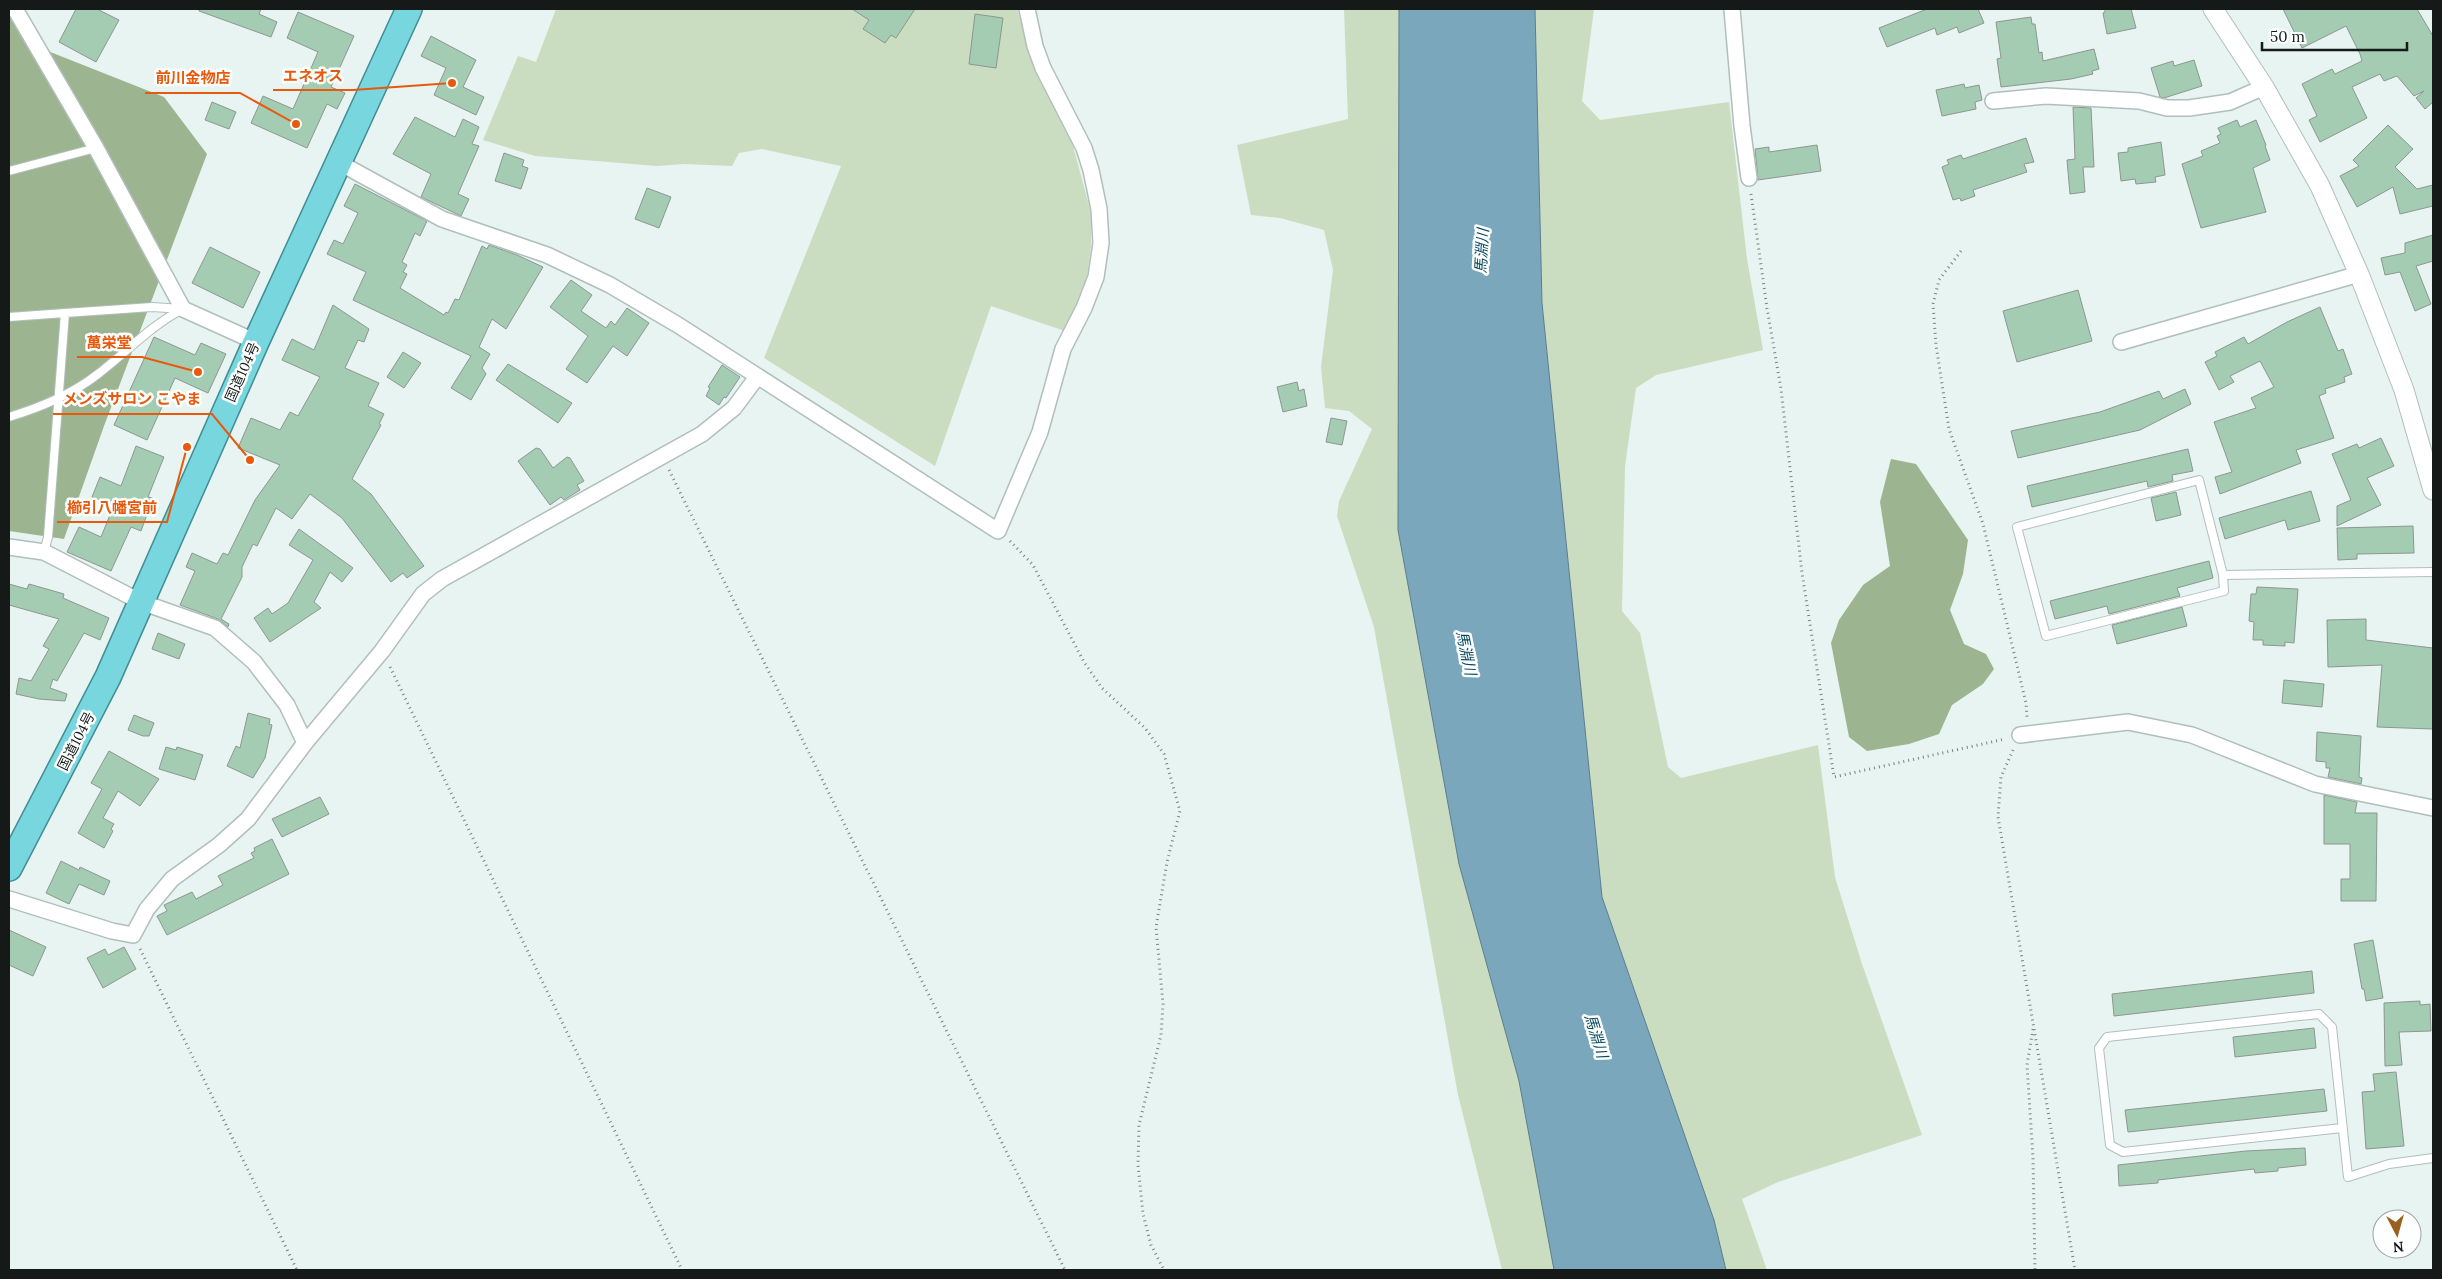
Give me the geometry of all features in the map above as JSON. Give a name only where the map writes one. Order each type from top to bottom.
[{"type":"highway","name":"国道104号","points":[[9,868],[108,677],[256,342],[409,9]]},
{"type":"street","points":[[15,9],[96,148],[184,308],[256,342]]},
{"type":"street","points":[[338,162],[442,219],[547,255],[610,285],[678,324],[757,377],[998,530],[1040,432],[1063,349],[1084,308],[1096,277],[1101,243],[1099,209],[1089,163],[1084,148],[1043,68],[1035,46],[1027,9]]},
{"type":"street","points":[[1732,9],[1742,126],[1749,178]]},
{"type":"street","points":[[2212,9],[2264,87],[2320,186],[2358,274],[2404,390],[2433,490]]},
{"type":"street","points":[[1994,101],[2046,96],[2139,101],[2167,108],[2189,108],[2230,102],[2264,87]]},
{"type":"street","points":[[2121,342],[2358,274]]},
{"type":"street","points":[[9,899],[112,931],[133,935],[146,909],[172,879],[219,846],[248,820],[305,744],[382,650],[423,594],[442,579],[702,434],[734,408],[757,377]]},
{"type":"street","points":[[9,547],[44,552],[141,602],[215,628],[254,662],[287,705],[305,744]]},
{"type":"street","points":[[2020,735],[2128,722],[2192,735],[2315,784],[2433,808]]},
{"type":"lane","points":[[9,171],[96,148]]},
{"type":"lane","points":[[9,317],[152,307],[184,308]]},
{"type":"lane","points":[[9,417],[58,399],[99,374],[162,319],[184,308]]},
{"type":"lane","points":[[44,552],[48,537],[65,313]]},
{"type":"lane","points":[[2199,480],[2223,575],[2224,591],[2046,636],[2017,527],[2199,480]]},
{"type":"lane","points":[[2223,575],[2433,572]]},
{"type":"lane","points":[[2342,1128],[2123,1152],[2110,1145],[2099,1048],[2107,1037],[2319,1014],[2332,1027],[2348,1177],[2389,1164],[2433,1158]]},
{"type":"path","points":[[1749,178],[1767,308],[1781,389],[1802,573],[1834,777],[2020,735]]},
{"type":"path","points":[[1961,251],[1943,275],[1937,288],[1933,304],[1936,345],[1950,428],[1983,524],[2026,703],[2027,719],[2001,777],[1998,817],[2075,1270]]},
{"type":"path","points":[[662,456],[1065,1270]]},
{"type":"path","points":[[998,530],[1033,565],[1084,662],[1102,688],[1145,728],[1164,754],[1180,811],[1167,862],[1156,927],[1163,1004],[1161,1035],[1139,1125],[1138,1166],[1143,1214],[1152,1245],[1164,1270]]},
{"type":"path","points":[[382,650],[682,1270]]},
{"type":"path","points":[[133,935],[297,1270]]},
{"type":"path","points":[[2033,1026],[2027,1065],[2033,1158],[2035,1270]]},
{"type":"green space","points":[[556,9],[1017,9],[1036,73],[1073,146],[1091,213],[1091,246],[1087,276],[1065,331],[991,306],[935,466],[764,358],[841,166],[762,149],[739,153],[732,166],[684,164],[657,166],[535,156],[483,140],[518,56],[536,62]]},
{"type":"green space","points":[[1344,9],[1399,9],[1398,530],[1459,864],[1519,1081],[1554,1270],[1502,1270],[1458,1095],[1374,627],[1337,516],[1339,501],[1372,429],[1349,411],[1325,408],[1321,367],[1333,270],[1324,230],[1280,218],[1251,215],[1237,145],[1348,119]]},
{"type":"green space","points":[[1535,9],[1594,9],[1582,101],[1600,120],[1729,102],[1747,259],[1763,350],[1656,375],[1636,388],[1625,466],[1622,611],[1640,633],[1668,767],[1681,778],[1818,745],[1835,877],[1862,964],[1922,1135],[1778,1182],[1742,1199],[1767,1270],[1726,1270],[1714,1220],[1602,897],[1542,303]]},
{"type":"green space","points":[[9,14],[25,42],[164,97],[207,154],[104,426],[64,539],[9,531]]},
{"type":"green space","points":[[1891,459],[1916,464],[1968,540],[1963,574],[1950,610],[1964,644],[1986,654],[1994,669],[1983,684],[1952,705],[1939,734],[1909,744],[1867,751],[1849,737],[1831,643],[1839,620],[1863,585],[1890,566],[1880,502]]},
{"type":"water","name":"馬淵川","points":[[1399,9],[1535,9],[1542,303],[1602,897],[1714,1220],[1726,1270],[1554,1270],[1519,1081],[1459,864],[1398,530]]},
{"type":"building","points":[[76,9],[97,9],[119,20],[96,62],[59,42]]},
{"type":"building","points":[[199,9],[261,9],[259,14],[277,22],[271,37],[199,11]]},
{"type":"building","points":[[852,9],[915,9],[896,38],[891,35],[885,43],[863,29],[869,20]]},
{"type":"building","points":[[1927,9],[1978,9],[1984,23],[1959,33],[1957,27],[1937,35],[1935,28],[1887,47],[1879,28]]},
{"type":"building","points":[[2105,9],[2131,9],[2136,28],[2107,34],[2103,13]]},
{"type":"building","points":[[2283,9],[2417,9],[2433,36],[2433,102],[2425,109],[2416,98],[2424,91],[2414,96],[2397,76],[2384,81],[2380,74],[2352,87],[2367,118],[2320,142],[2309,120],[2317,116],[2302,84],[2332,69],[2335,74],[2362,61],[2346,26],[2302,48]]},
{"type":"building","points":[[298,12],[354,36],[331,87],[345,93],[337,109],[327,104],[307,148],[251,123],[263,96],[293,109],[318,52],[287,38]]},
{"type":"building","points":[[975,14],[1003,18],[996,68],[969,64]]},
{"type":"building","points":[[2031,17],[2032,24],[2035,24],[2039,53],[2042,52],[2043,61],[2094,49],[2099,69],[2092,71],[2093,74],[2071,79],[2001,87],[1997,59],[2001,58],[1996,22]]},
{"type":"building","points":[[431,36],[476,60],[463,87],[484,97],[476,115],[434,95],[446,68],[421,56]]},
{"type":"building","points":[[2194,60],[2202,86],[2164,98],[2160,97],[2151,68],[2173,61],[2174,66]]},
{"type":"building","points":[[1964,84],[1965,88],[1979,85],[1982,100],[1975,102],[1976,109],[1942,116],[1936,90]]},
{"type":"building","points":[[212,102],[236,112],[229,129],[205,120]]},
{"type":"building","points":[[2073,107],[2091,108],[2094,167],[2083,167],[2085,192],[2070,194],[2067,160],[2075,159]]},
{"type":"building","points":[[415,117],[455,137],[463,119],[479,127],[472,144],[479,146],[458,194],[469,199],[461,216],[421,197],[431,174],[393,154]]},
{"type":"building","points":[[2237,120],[2240,127],[2256,120],[2266,145],[2270,160],[2253,168],[2266,212],[2201,228],[2182,164],[2203,156],[2201,151],[2220,143],[2217,136],[2221,134],[2218,128]]},
{"type":"building","points":[[2388,125],[2413,149],[2395,167],[2417,189],[2433,185],[2433,206],[2400,214],[2393,187],[2357,207],[2340,176],[2359,166],[2353,160]]},
{"type":"building","points":[[2026,138],[2034,162],[2024,164],[2027,172],[1973,190],[1975,196],[1961,201],[1960,198],[1953,200],[1942,167],[1949,164],[1947,160],[1961,155],[1963,159]]},
{"type":"building","points":[[2161,142],[2165,175],[2155,177],[2156,182],[2136,184],[2135,179],[2121,181],[2118,153],[2128,152],[2128,148]]},
{"type":"building","points":[[1817,145],[1821,171],[1758,180],[1755,149],[1769,147],[1769,152]]},
{"type":"building","points":[[504,153],[524,160],[522,166],[528,168],[521,189],[495,181]]},
{"type":"building","points":[[355,184],[427,221],[420,236],[415,233],[402,262],[407,265],[403,272],[407,274],[400,288],[444,315],[446,312],[448,313],[455,299],[459,300],[482,246],[487,249],[489,245],[543,267],[506,329],[492,319],[479,347],[490,354],[482,368],[486,374],[471,400],[451,388],[471,356],[353,300],[366,272],[327,254],[334,240],[343,244],[358,213],[344,206]]},
{"type":"building","points":[[647,188],[671,197],[659,228],[635,219]]},
{"type":"building","points":[[2433,235],[2433,261],[2416,266],[2431,304],[2415,311],[2400,272],[2385,275],[2381,258],[2405,253],[2405,243]]},
{"type":"building","points":[[210,247],[260,272],[243,308],[192,283]]},
{"type":"building","points":[[571,280],[592,295],[581,311],[606,328],[611,321],[615,325],[627,308],[649,323],[627,356],[613,346],[587,383],[566,369],[588,336],[550,307]]},
{"type":"building","points":[[2078,290],[2092,341],[2017,362],[2003,311]]},
{"type":"building","points":[[333,305],[369,329],[364,342],[358,340],[345,368],[379,383],[368,406],[384,414],[379,424],[381,425],[352,479],[371,494],[424,566],[407,578],[403,573],[391,582],[342,518],[310,494],[292,519],[276,508],[257,546],[253,544],[242,567],[242,577],[221,619],[229,624],[228,627],[218,619],[180,605],[195,571],[186,567],[192,553],[217,564],[223,553],[228,555],[255,500],[280,465],[238,448],[251,418],[280,430],[290,412],[298,416],[320,377],[282,360],[292,339],[314,350]]},
{"type":"building","points":[[2320,307],[2338,351],[2343,349],[2352,374],[2344,377],[2345,382],[2325,389],[2326,393],[2319,396],[2334,438],[2296,450],[2301,463],[2220,494],[2215,477],[2232,472],[2214,422],[2256,408],[2251,398],[2274,387],[2260,361],[2230,376],[2234,382],[2219,390],[2205,362],[2217,356],[2215,352],[2244,337],[2248,344],[2287,322]]},
{"type":"building","points":[[154,337],[195,355],[201,343],[226,354],[208,393],[175,378],[147,440],[114,425]]},
{"type":"building","points":[[403,352],[421,363],[404,388],[387,377]]},
{"type":"building","points":[[508,364],[572,403],[558,423],[496,380]]},
{"type":"building","points":[[722,365],[740,377],[719,405],[706,396],[710,388],[708,387]]},
{"type":"building","points":[[1297,382],[1299,391],[1304,389],[1307,406],[1283,412],[1277,387]]},
{"type":"building","points":[[2185,389],[2191,404],[2140,430],[2018,458],[2011,431],[2100,412],[2159,391],[2163,399]]},
{"type":"building","points":[[1331,418],[1347,421],[1342,445],[1326,442]]},
{"type":"building","points":[[2381,438],[2394,466],[2367,478],[2381,505],[2337,526],[2337,506],[2351,500],[2332,454],[2357,444],[2359,448]]},
{"type":"building","points":[[136,446],[164,457],[148,497],[153,498],[141,531],[131,527],[111,571],[67,552],[79,527],[101,537],[114,505],[92,497],[100,477],[121,486]]},
{"type":"building","points":[[536,448],[540,449],[553,468],[567,457],[570,458],[584,481],[577,485],[580,490],[564,500],[561,497],[550,505],[518,461]]},
{"type":"building","points":[[2188,449],[2193,471],[2172,475],[2173,481],[2148,487],[2147,481],[2032,507],[2027,486]]},
{"type":"building","points":[[2311,491],[2320,521],[2288,530],[2285,520],[2225,539],[2219,518]]},
{"type":"building","points":[[2176,492],[2181,515],[2156,521],[2151,498]]},
{"type":"building","points":[[2413,526],[2414,553],[2357,554],[2357,559],[2338,560],[2337,528]]},
{"type":"building","points":[[299,529],[353,568],[342,582],[330,572],[314,602],[321,608],[270,642],[254,618],[268,608],[272,614],[288,603],[313,560],[289,545]]},
{"type":"building","points":[[2209,561],[2213,578],[2177,588],[2180,596],[2109,614],[2107,606],[2055,619],[2050,601]]},
{"type":"building","points":[[9,584],[27,589],[29,584],[64,594],[63,598],[109,618],[100,640],[84,633],[57,681],[53,679],[50,688],[67,694],[65,701],[39,699],[16,694],[19,678],[31,681],[49,649],[43,646],[59,619],[9,605]]},
{"type":"building","points":[[2257,587],[2298,589],[2294,643],[2285,642],[2285,646],[2263,645],[2263,640],[2253,640],[2254,622],[2249,621],[2251,594],[2256,594]]},
{"type":"building","points":[[2182,607],[2187,626],[2117,644],[2112,625]]},
{"type":"building","points":[[2366,619],[2366,640],[2433,648],[2433,729],[2377,727],[2382,665],[2328,667],[2327,620]]},
{"type":"building","points":[[158,633],[185,644],[179,659],[152,649]]},
{"type":"building","points":[[2284,680],[2324,684],[2322,707],[2282,703]]},
{"type":"building","points":[[248,713],[270,719],[269,724],[272,725],[265,758],[253,778],[227,766],[236,746],[240,748]]},
{"type":"building","points":[[134,715],[154,723],[149,736],[143,736],[128,730]]},
{"type":"building","points":[[2317,732],[2361,736],[2359,777],[2362,778],[2361,784],[2328,777],[2330,768],[2326,768],[2326,762],[2316,761]]},
{"type":"building","points":[[166,747],[176,750],[177,747],[203,755],[195,780],[159,769]]},
{"type":"building","points":[[109,751],[159,779],[140,806],[118,791],[103,818],[114,824],[111,829],[113,831],[104,848],[78,833],[102,789],[91,783]]},
{"type":"building","points":[[2324,795],[2357,802],[2355,813],[2377,813],[2376,901],[2341,901],[2341,879],[2350,879],[2350,844],[2324,844]]},
{"type":"building","points":[[320,797],[329,814],[282,837],[272,819]]},
{"type":"building","points":[[272,839],[289,874],[167,935],[157,916],[167,911],[164,905],[192,892],[196,899],[223,885],[218,876],[254,858],[251,853],[255,851],[254,848]]},
{"type":"building","points":[[61,861],[79,870],[80,867],[110,881],[104,895],[79,884],[69,904],[46,893]]},
{"type":"building","points":[[9,930],[46,947],[33,976],[9,965]]},
{"type":"building","points":[[2373,940],[2383,998],[2366,1001],[2354,944]]},
{"type":"building","points":[[124,947],[136,969],[103,988],[87,958],[105,949],[108,955]]},
{"type":"building","points":[[2312,971],[2314,993],[2114,1016],[2112,994]]},
{"type":"building","points":[[2420,1001],[2420,1005],[2430,1004],[2431,1031],[2399,1032],[2402,1065],[2385,1066],[2384,1003]]},
{"type":"building","points":[[2314,1028],[2316,1048],[2235,1057],[2233,1037]]},
{"type":"building","points":[[2396,1072],[2404,1146],[2366,1149],[2362,1092],[2375,1091],[2373,1074]]},
{"type":"building","points":[[2324,1089],[2327,1111],[2128,1132],[2125,1110]]},
{"type":"building","points":[[2305,1148],[2306,1165],[2278,1168],[2278,1171],[2255,1173],[2254,1169],[2158,1180],[2158,1183],[2119,1186],[2118,1165],[2246,1151]]},
{"type":"place","name":"エネオス","points":[[452,83]]},
{"type":"place","name":"前川金物店","points":[[296,124]]},
{"type":"place","name":"萬栄堂","points":[[198,372]]},
{"type":"place","name":"櫛引八幡宮前","points":[[187,447]]},
{"type":"place","name":"メンズサロン こやま","points":[[250,460]]}]
